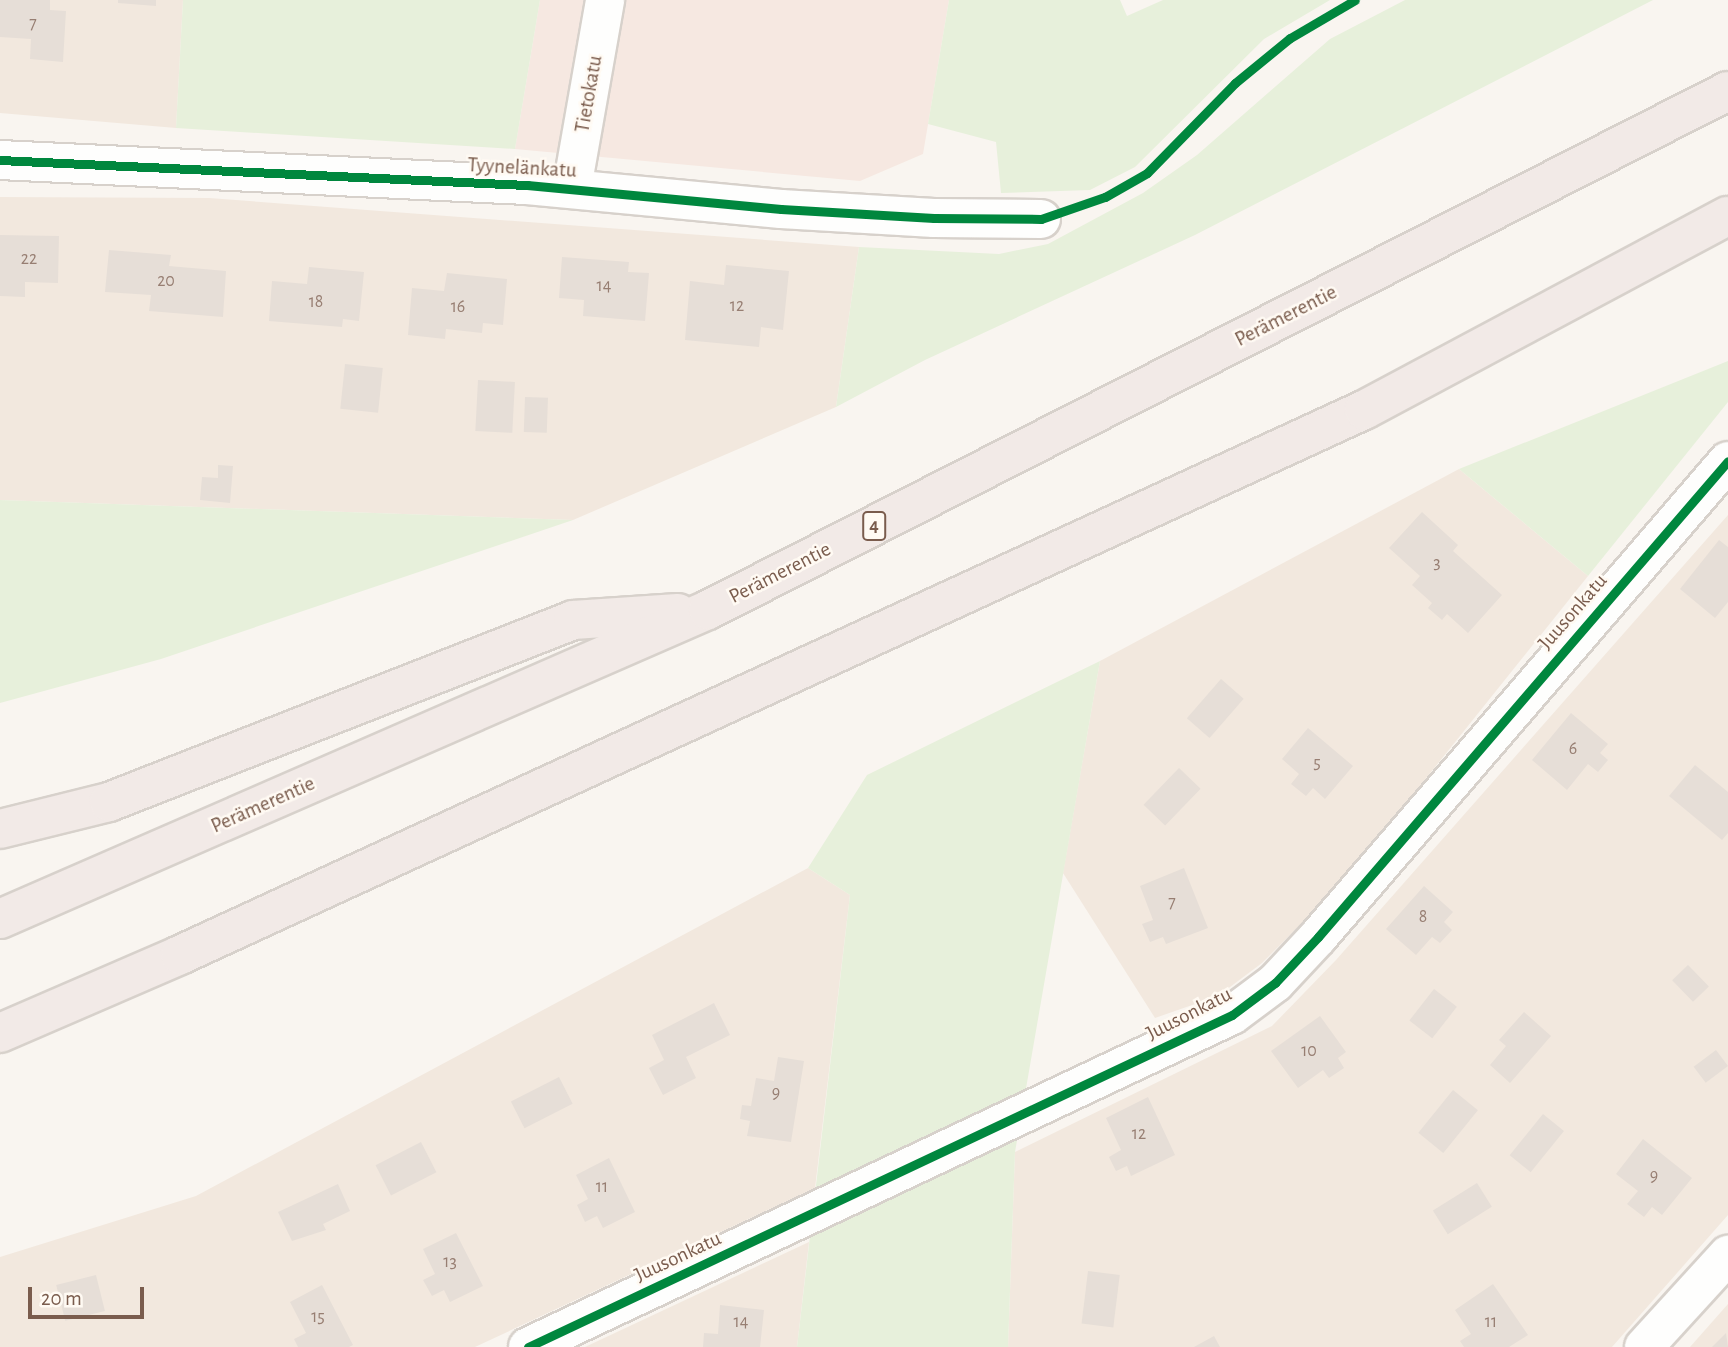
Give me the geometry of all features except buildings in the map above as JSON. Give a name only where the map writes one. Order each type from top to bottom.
[{"type":"highway","name":"Perämerentie","points":[[0,919],[708,610],[1728,91]]},
{"type":"highway","points":[[0,1033],[265,916],[1364,410],[1728,216]]},
{"type":"highway","points":[[0,829],[109,802],[573,620],[708,610]]},
{"type":"street","name":"Tietokatu","points":[[572,188],[605,0]]},
{"type":"street","name":"Tyynelänkatu","points":[[0,160],[572,188],[780,209],[1041,219]]},
{"type":"street","name":"Juusonkatu","points":[[528,1347],[1232,1015],[1275,983],[1318,937],[1728,461]]},
{"type":"street","points":[[1644,1347],[1728,1255]]},
{"type":"shaded area","points":[[0,0],[183,0],[176,128],[0,113]]},
{"type":"shaded area","points":[[540,0],[949,0],[923,154],[860,181],[515,149]]},
{"type":"shaded area","points":[[0,197],[209,198],[859,247],[836,407],[573,520],[0,500]]},
{"type":"shaded area","points":[[1459,469],[1588,576],[1343,882],[1262,963],[1218,996],[1155,1018],[1063,873],[1100,661]]},
{"type":"shaded area","points":[[1728,515],[1728,1215],[1612,1347],[1008,1347],[1015,1152],[1272,1026],[1336,960]]},
{"type":"shaded area","points":[[808,868],[850,895],[815,1188],[475,1347],[0,1347],[0,1257],[196,1196]]},
{"type":"shaded area","points":[[809,1242],[797,1347],[585,1347]]},
{"type":"shaded area","points":[[1728,1304],[1728,1347],[1690,1347]]},
{"type":"green space","points":[[183,0],[540,0],[515,149],[176,128]]},
{"type":"green space","points":[[949,0],[1120,0],[1127,16],[1163,0],[1330,0],[1264,39],[1135,167],[1090,190],[1001,193],[996,142],[928,124]]},
{"type":"green space","points":[[1405,0],[1653,0],[1195,235],[925,360],[836,407],[859,247],[999,254],[1048,244],[1143,193],[1197,155],[1330,39]]},
{"type":"green space","points":[[1728,361],[1728,402],[1588,576],[1459,469]]},
{"type":"green space","points":[[0,500],[573,520],[161,659],[0,703]]},
{"type":"green space","points":[[1100,661],[1015,1152],[1008,1347],[797,1347],[850,895],[808,868],[867,775]]},
{"type":"cycle path","points":[[0,160],[527,185],[781,209],[934,218],[1041,219],[1105,197],[1147,173],[1235,83],[1290,38],[1355,0]]},
{"type":"cycle path","points":[[528,1347],[1232,1015],[1275,983],[1318,937],[1728,461]]}]
